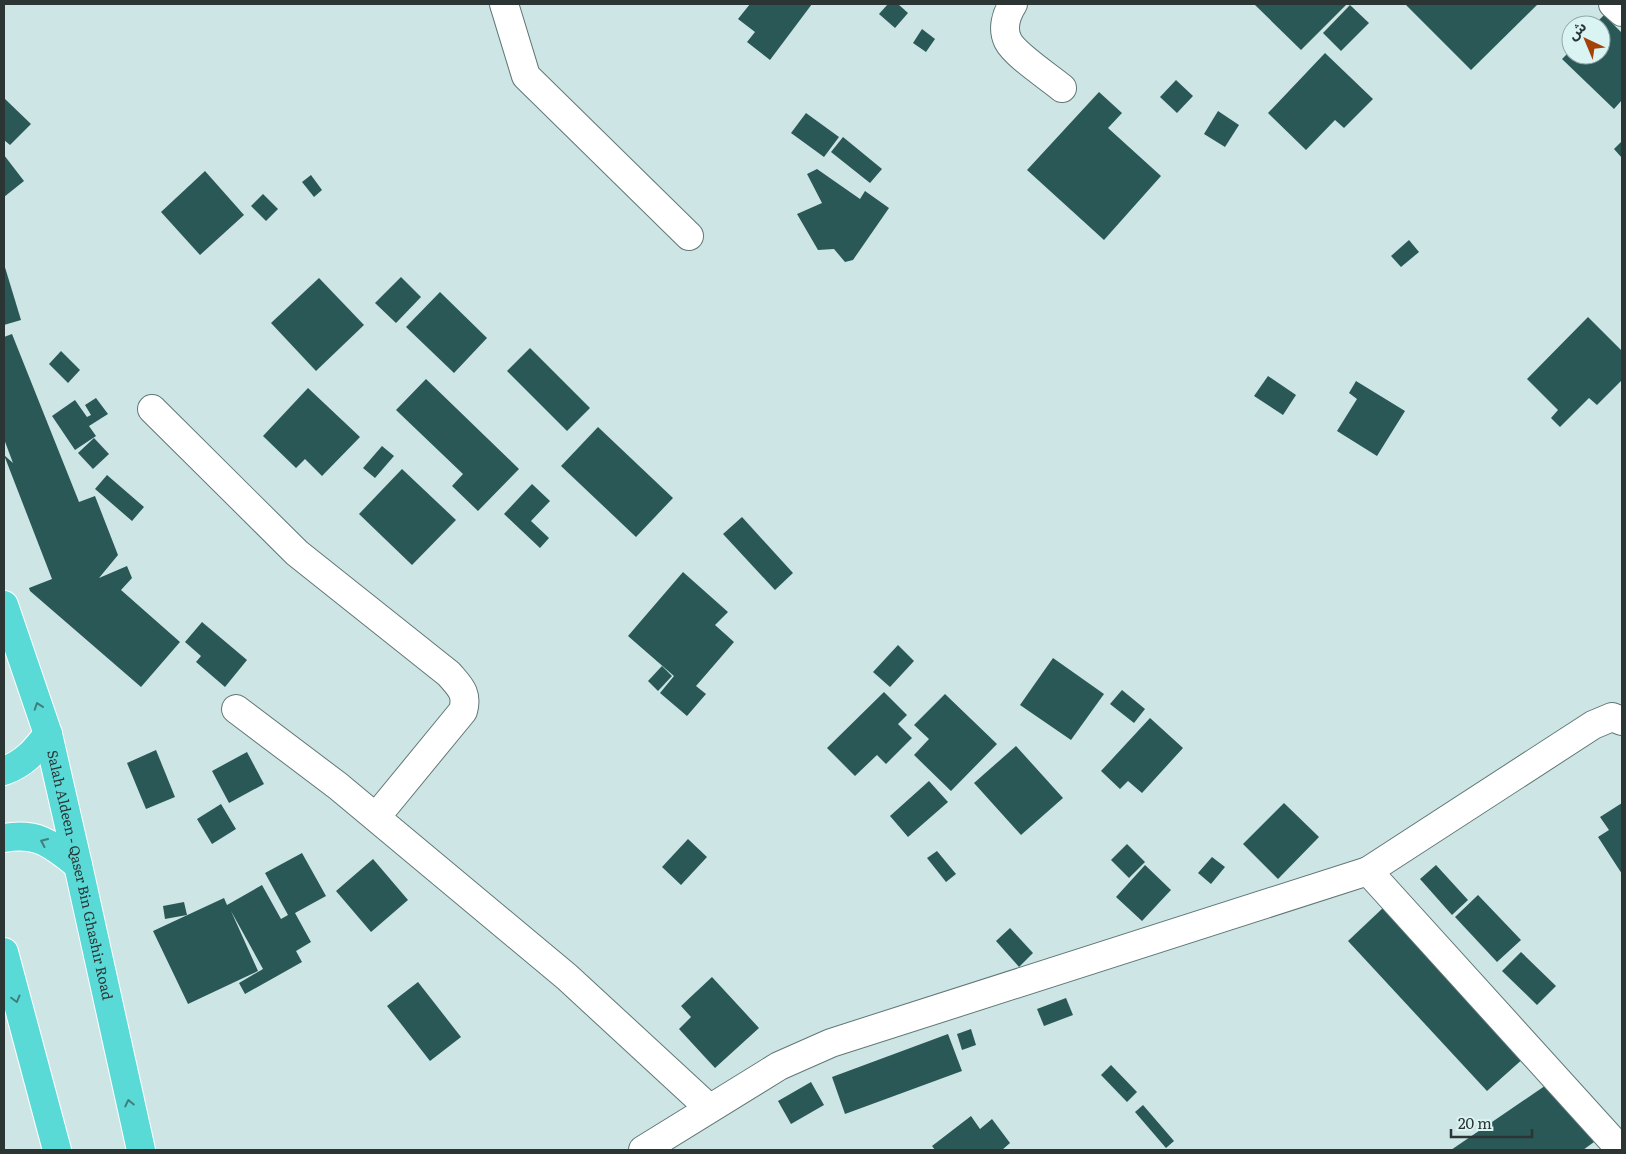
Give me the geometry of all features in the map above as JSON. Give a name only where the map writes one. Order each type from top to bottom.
[{"type":"highway","name":"Salah Aldeen - Qaser Bin Ghashir Road","points":[[4,605],[48,734],[141,1150]]},
{"type":"highway","points":[[4,771],[16,766],[33,754],[48,734]]},
{"type":"highway","points":[[4,838],[30,836],[49,844],[78,865]]},
{"type":"highway","points":[[4,952],[57,1150]]},
{"type":"street","points":[[504,4],[526,76],[689,236]]},
{"type":"street","points":[[1013,4],[1005,25],[1008,42],[1022,56],[1062,88]]},
{"type":"street","points":[[1614,4],[1622,12]]},
{"type":"street","points":[[152,409],[298,553],[449,674],[463,689],[466,701],[463,711],[376,818]]},
{"type":"street","points":[[236,709],[338,786],[567,977],[709,1108]]},
{"type":"street","points":[[652,1148],[709,1108],[779,1066],[831,1043],[1368,871],[1593,725],[1612,717],[1622,721]]},
{"type":"street","points":[[1368,871],[1618,1149]]},
{"type":"building","points":[[750,4],[812,4],[770,60],[747,42],[755,32],[738,19]]},
{"type":"building","points":[[888,4],[898,4],[908,13],[895,28],[879,14]]},
{"type":"building","points":[[1254,4],[1345,4],[1346,5],[1301,50]]},
{"type":"building","points":[[1405,4],[1538,4],[1471,70]]},
{"type":"building","points":[[1350,5],[1369,23],[1341,51],[1323,33]]},
{"type":"building","points":[[1611,22],[1622,33],[1622,100],[1614,109],[1568,65],[1611,65]]},
{"type":"building","points":[[922,29],[935,39],[926,52],[913,43]]},
{"type":"building","points":[[1325,53],[1373,99],[1344,128],[1335,120],[1306,150],[1268,113]]},
{"type":"building","points":[[1176,80],[1193,96],[1177,113],[1160,97]]},
{"type":"building","points":[[1099,92],[1122,113],[1108,128],[1161,176],[1104,240],[1027,170]]},
{"type":"building","points":[[4,98],[31,124],[10,145],[4,140]]},
{"type":"building","points":[[1218,111],[1239,125],[1225,147],[1204,134]]},
{"type":"building","points":[[806,113],[839,137],[824,157],[791,133]]},
{"type":"building","points":[[843,137],[882,169],[870,183],[831,152]]},
{"type":"building","points":[[1622,141],[1622,158],[1614,149]]},
{"type":"building","points":[[4,155],[24,181],[4,197]]},
{"type":"building","points":[[817,169],[860,199],[865,191],[889,208],[853,260],[845,262],[834,249],[818,250],[797,214],[822,203],[807,174]]},
{"type":"building","points":[[205,171],[244,215],[200,255],[161,212]]},
{"type":"building","points":[[311,175],[322,190],[314,197],[302,182]]},
{"type":"building","points":[[263,194],[278,209],[266,221],[251,206]]},
{"type":"building","points":[[1409,240],[1419,252],[1401,267],[1391,256]]},
{"type":"building","points":[[4,264],[21,320],[4,325]]},
{"type":"building","points":[[401,277],[421,297],[396,323],[375,303]]},
{"type":"building","points":[[319,278],[364,325],[316,371],[271,323]]},
{"type":"building","points":[[440,292],[487,338],[454,373],[406,327]]},
{"type":"building","points":[[1588,317],[1622,351],[1622,380],[1597,405],[1589,398],[1560,427],[1551,418],[1558,410],[1527,379]]},
{"type":"building","points":[[12,334],[79,502],[95,496],[118,555],[99,578],[127,566],[132,578],[121,590],[180,642],[141,687],[30,591],[29,588],[52,579],[4,455],[13,463],[4,439],[4,337]]},
{"type":"building","points":[[530,348],[590,408],[567,431],[507,371]]},
{"type":"building","points":[[61,351],[80,370],[68,383],[49,364]]},
{"type":"building","points":[[1268,376],[1296,395],[1283,415],[1254,396]]},
{"type":"building","points":[[426,379],[519,469],[478,511],[452,486],[463,474],[396,410]]},
{"type":"building","points":[[1356,381],[1405,411],[1377,456],[1337,431],[1357,399],[1349,393]]},
{"type":"building","points":[[308,388],[360,437],[322,476],[305,459],[296,468],[263,436]]},
{"type":"building","points":[[96,398],[108,414],[89,426],[96,436],[75,450],[52,416],[75,400],[87,417],[91,415],[85,405]]},
{"type":"building","points":[[598,427],[673,498],[636,537],[561,466]]},
{"type":"building","points":[[94,438],[109,454],[93,469],[78,453]]},
{"type":"building","points":[[382,446],[394,456],[375,478],[363,468]]},
{"type":"building","points":[[402,469],[456,520],[412,565],[359,514]]},
{"type":"building","points":[[107,475],[144,507],[132,521],[95,489]]},
{"type":"building","points":[[532,484],[550,501],[531,521],[549,538],[540,548],[504,514]]},
{"type":"building","points":[[742,517],[793,573],[775,590],[723,534]]},
{"type":"building","points":[[683,572],[728,612],[715,625],[734,642],[696,686],[706,694],[687,716],[660,693],[674,676],[628,636]]},
{"type":"building","points":[[202,622],[247,660],[225,687],[196,662],[201,656],[185,642]]},
{"type":"building","points":[[898,645],[914,661],[890,687],[873,672]]},
{"type":"building","points":[[1053,658],[1104,694],[1071,740],[1020,705]]},
{"type":"building","points":[[662,666],[672,676],[658,691],[648,681]]},
{"type":"building","points":[[1122,690],[1145,709],[1134,723],[1110,704]]},
{"type":"building","points":[[884,692],[907,715],[898,724],[912,738],[886,764],[877,755],[855,776],[827,748]]},
{"type":"building","points":[[945,694],[997,744],[951,791],[914,755],[929,739],[914,725]]},
{"type":"building","points":[[1150,718],[1183,748],[1142,793],[1128,781],[1120,789],[1101,771]]},
{"type":"building","points":[[1016,746],[1063,798],[1021,835],[974,783]]},
{"type":"building","points":[[156,750],[175,797],[146,809],[127,763]]},
{"type":"building","points":[[247,752],[264,784],[229,803],[212,771]]},
{"type":"building","points":[[929,781],[948,802],[908,837],[890,816]]},
{"type":"building","points":[[1284,803],[1319,837],[1278,879],[1243,844]]},
{"type":"building","points":[[1622,803],[1622,874],[1598,837],[1609,830],[1600,817]]},
{"type":"building","points":[[221,804],[236,829],[212,844],[197,819]]},
{"type":"building","points":[[688,839],[707,857],[681,885],[662,867]]},
{"type":"building","points":[[1127,844],[1145,862],[1129,878],[1111,860]]},
{"type":"building","points":[[937,851],[956,874],[946,882],[927,858]]},
{"type":"building","points":[[302,853],[326,896],[295,913],[311,942],[296,951],[302,962],[245,994],[239,983],[263,969],[231,911],[258,971],[188,1004],[153,931],[224,898],[227,905],[262,885],[281,919],[288,915],[265,873]]},
{"type":"building","points":[[1212,857],[1225,867],[1211,884],[1198,873]]},
{"type":"building","points":[[373,859],[408,900],[371,932],[336,891]]},
{"type":"building","points":[[1145,865],[1171,890],[1142,921],[1116,897]]},
{"type":"building","points":[[1436,865],[1468,900],[1452,915],[1420,879]]},
{"type":"building","points":[[1478,895],[1521,940],[1497,962],[1455,917]]},
{"type":"building","points":[[184,902],[187,915],[165,919],[163,906]]},
{"type":"building","points":[[1385,906],[1525,1057],[1487,1091],[1348,941]]},
{"type":"building","points":[[1010,928],[1033,953],[1019,967],[996,941]]},
{"type":"building","points":[[1521,952],[1556,986],[1537,1005],[1502,971]]},
{"type":"building","points":[[712,977],[759,1028],[715,1068],[679,1029],[691,1017],[681,1006]]},
{"type":"building","points":[[418,982],[461,1037],[430,1061],[387,1006]]},
{"type":"building","points":[[1066,998],[1073,1015],[1044,1026],[1037,1009]]},
{"type":"building","points":[[971,1029],[976,1045],[962,1050],[957,1034]]},
{"type":"building","points":[[948,1034],[962,1071],[845,1114],[832,1077]]},
{"type":"building","points":[[1111,1065],[1137,1092],[1127,1102],[1101,1075]]},
{"type":"building","points":[[1552,1081],[1594,1142],[1583,1150],[1451,1150]]},
{"type":"building","points":[[811,1082],[824,1105],[791,1124],[778,1101]]},
{"type":"building","points":[[1143,1105],[1174,1141],[1166,1148],[1135,1112]]},
{"type":"building","points":[[971,1116],[980,1129],[992,1119],[1010,1143],[1002,1150],[935,1150],[932,1146]]}]
